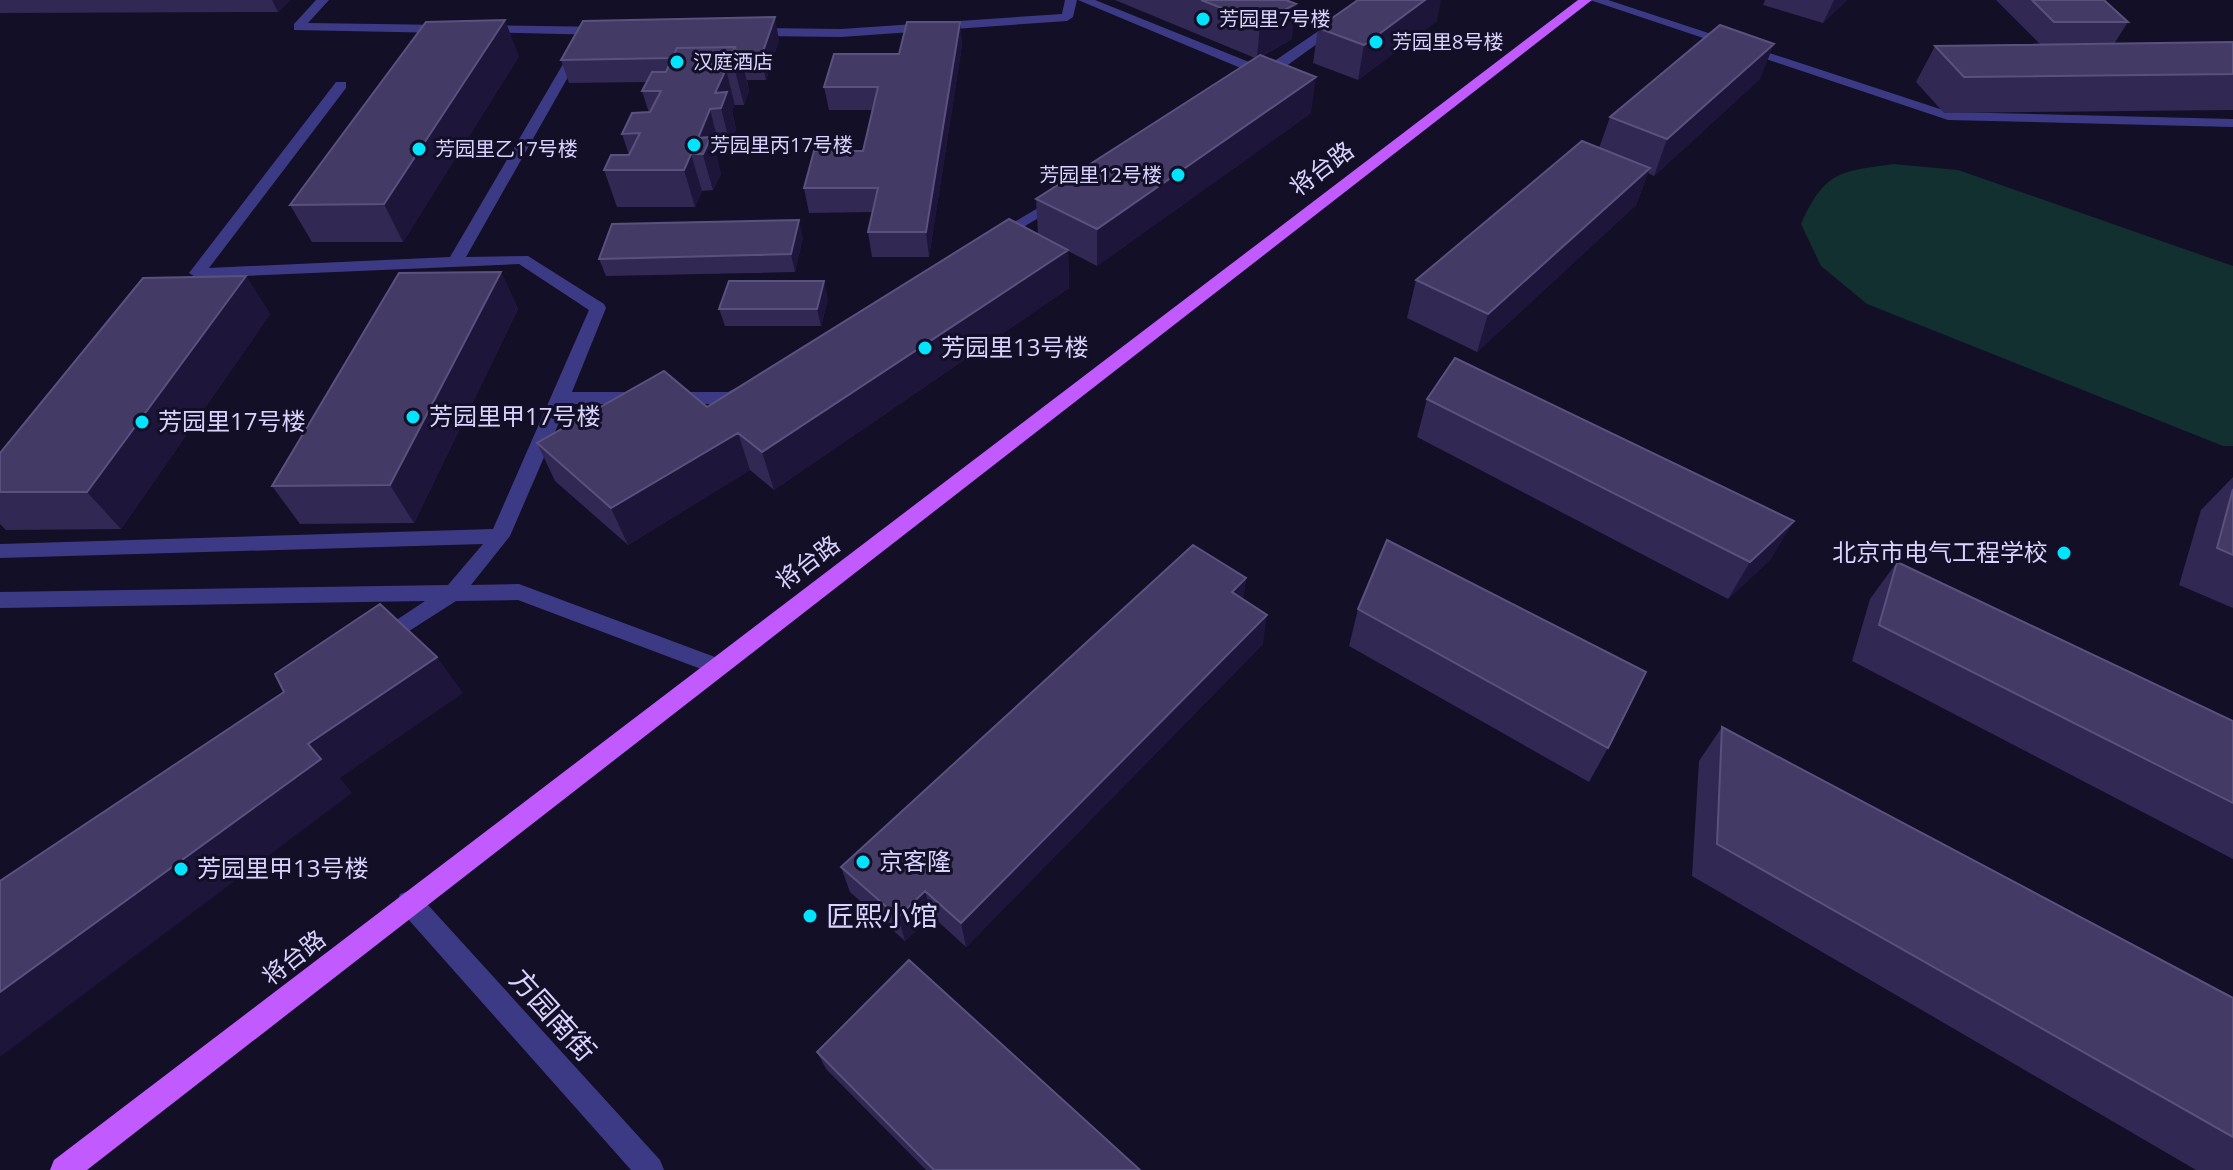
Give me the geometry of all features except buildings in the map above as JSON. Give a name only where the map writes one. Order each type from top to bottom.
[{"type":"main road","name":"将台路","points":[[64,1170],[1586,0]]},
{"type":"street","points":[[323,0],[298,27],[620,31]]},
{"type":"street","points":[[747,32],[841,33],[1067,17],[1071,0]]},
{"type":"street","points":[[1084,0],[1266,74]]},
{"type":"street","points":[[1239,90],[1372,0]]},
{"type":"street","points":[[1596,0],[1948,116],[2233,123]]},
{"type":"street","points":[[455,262],[588,30]]},
{"type":"street","points":[[341,85],[197,273],[522,259],[598,308],[500,536],[454,592],[363,653]]},
{"type":"street","points":[[987,243],[1067,195]]},
{"type":"street","points":[[561,398],[731,398],[757,381]]},
{"type":"street","points":[[0,551],[500,536]]},
{"type":"street","points":[[0,600],[519,592],[716,666]]},
{"type":"street","name":"方园南街","points":[[409,902],[650,1170]]},
{"type":"green space","points":[[1893,164],[1958,170],[2233,266],[2233,446],[2223,446],[1867,304],[1821,266],[1801,224],[1818,193],[1826,184],[1846,173]]},
{"type":"place","name":"芳园里7号楼","points":[[1203,19]]},
{"type":"place","name":"芳园里8号楼","points":[[1376,42]]},
{"type":"place","name":"汉庭酒店","points":[[677,62]]},
{"type":"place","name":"芳园里丙17号楼","points":[[694,145]]},
{"type":"place","name":"芳园里乙17号楼","points":[[419,149]]},
{"type":"place","name":"芳园里12号楼","points":[[1178,175]]},
{"type":"place","name":"芳园里13号楼","points":[[925,348]]},
{"type":"place","name":"芳园里甲17号楼","points":[[413,417]]},
{"type":"place","name":"芳园里17号楼","points":[[142,422]]},
{"type":"place","name":"北京市电气工程学校","points":[[2064,553]]},
{"type":"place","name":"京客隆","points":[[863,862]]},
{"type":"place","name":"芳园里甲13号楼","points":[[181,869]]},
{"type":"place","name":"匠熙小馆","points":[[810,916]]}]
